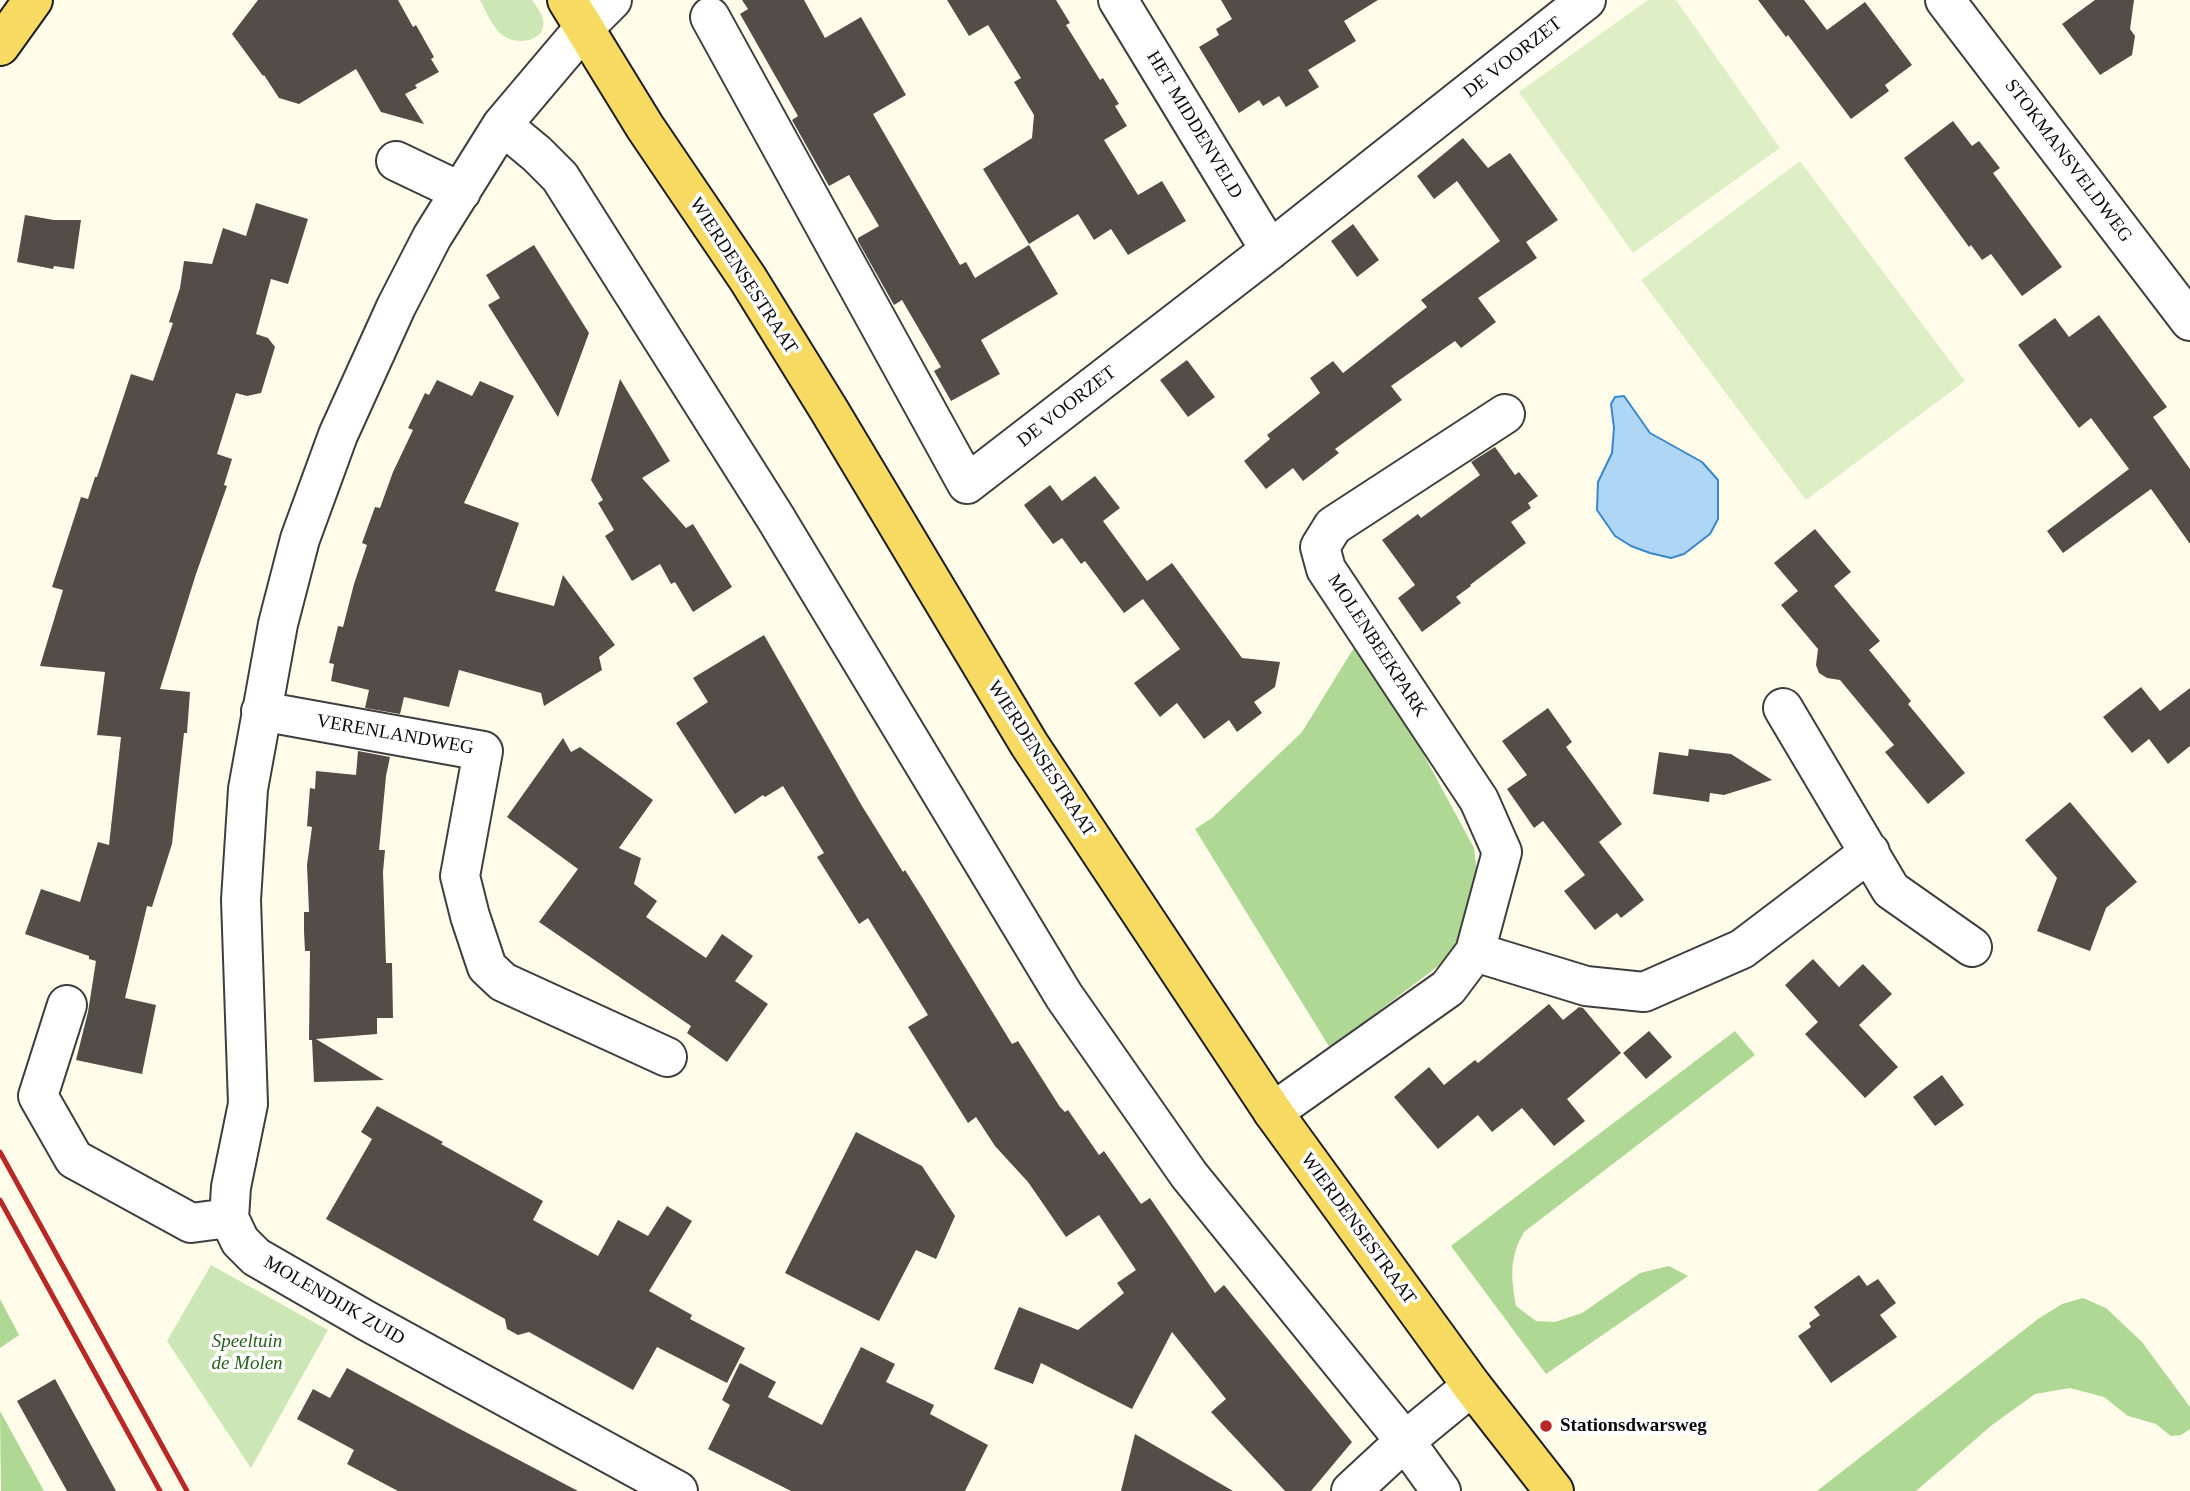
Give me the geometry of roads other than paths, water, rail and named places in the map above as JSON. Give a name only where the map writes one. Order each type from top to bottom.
[{"type":"main road","points":[[0,43],[7,0]]},
{"type":"main road","points":[[0,43],[33,0]]},
{"type":"main road","name":"WIERDENSESTRAAT","points":[[575,14],[645,127],[748,279],[1029,744],[1273,1112],[1472,1387],[1554,1491]]},
{"type":"street","points":[[66,1005],[38,1096],[74,1159],[191,1223],[229,1218],[231,1187],[248,1104],[241,900],[248,789],[278,624],[300,539],[338,435],[396,307],[432,237],[575,14],[612,0]]},
{"type":"street","name":"HET MIDDENVELD","points":[[1118,0],[1270,250]]},
{"type":"street","name":"DE VOORZET","points":[[710,17],[967,484],[1270,250],[1586,0]]},
{"type":"street","name":"STOKMANSVELDWEG","points":[[1945,0],[2190,321]]},
{"type":"street","points":[[502,125],[560,177],[775,517],[1064,996],[1189,1175],[1405,1441],[1441,1491]]},
{"type":"street","points":[[396,161],[460,192]]},
{"type":"street","name":"MOLENBEEKPARK","points":[[1273,1112],[1448,988],[1475,952],[1503,852],[1479,800],[1326,569],[1320,547],[1333,526],[1505,414]]},
{"type":"street","points":[[1783,708],[1891,890],[1972,947]]},
{"type":"street","name":"VERENLANDWEG","points":[[261,711],[483,751],[460,876],[487,967],[503,982],[667,1057]]},
{"type":"street","points":[[1475,952],[1586,986],[1644,992],[1742,949],[1870,852]]},
{"type":"street","name":"MOLENDIJK ZUID","points":[[229,1218],[240,1241],[256,1256],[368,1321],[678,1491]]},
{"type":"street","points":[[1351,1491],[1405,1441],[1472,1387]]},
{"type":"water","points":[[1624,396],[1650,433],[1702,462],[1718,480],[1718,519],[1710,534],[1684,554],[1671,558],[1631,546],[1615,536],[1597,510],[1598,482],[1612,453],[1614,428],[1611,404],[1615,397]]},
{"type":"railway","points":[[0,1152],[187,1491]]},
{"type":"railway","points":[[0,1200],[160,1491]]},
{"type":"place","name":"Stationsdwarsweg","points":[[1546,1426]]},
{"type":"park label","name":"Speeltuin de Molen","points":[[247,1353]]}]
